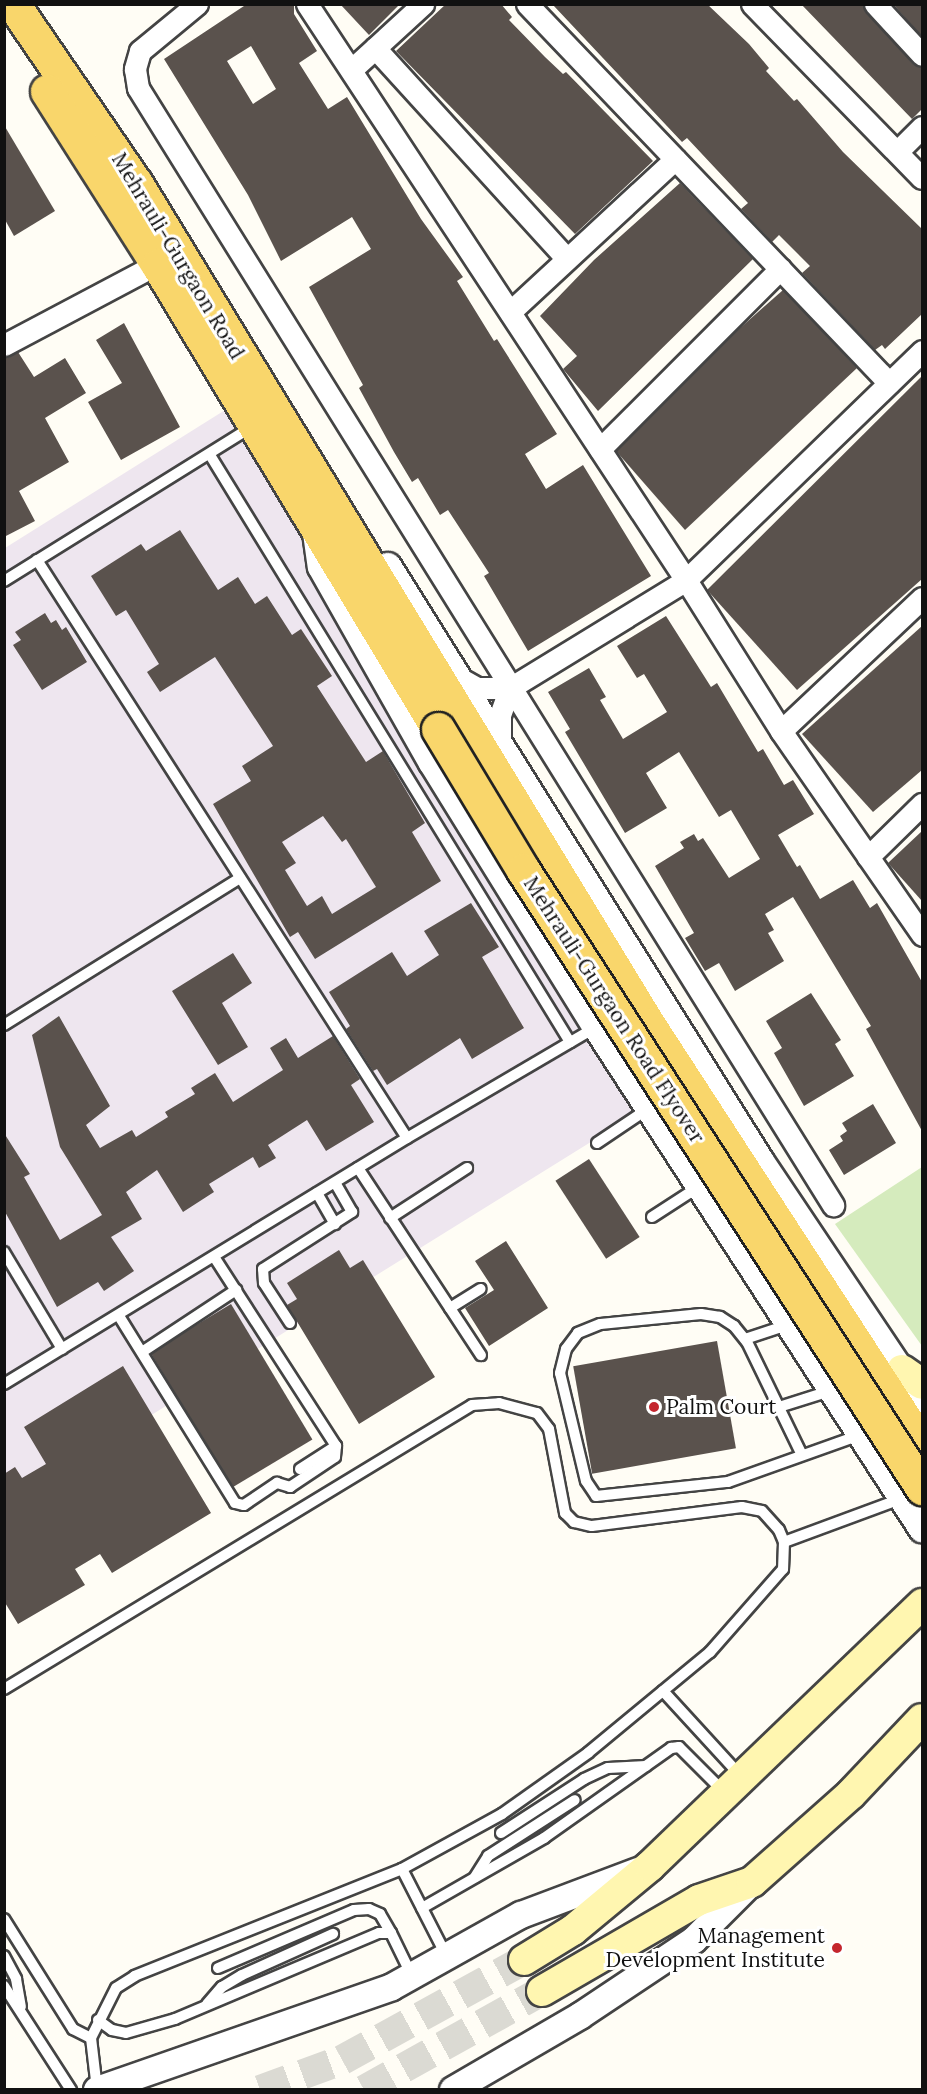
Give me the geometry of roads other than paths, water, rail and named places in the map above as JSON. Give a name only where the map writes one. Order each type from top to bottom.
[{"type":"main road","name":"Mehrauli-Gurgaon Road","points":[[13,4],[59,91]]},
{"type":"main road","name":"Mehrauli-Gurgaon Road","points":[[4,32],[59,91],[137,185],[168,259],[253,425],[325,519]]},
{"type":"main road","name":"Mehrauli-Gurgaon Road","points":[[168,259],[325,519]]},
{"type":"main road","name":"Mehrauli-Gurgaon Road Flyover","points":[[325,519],[449,722],[922,1444]]},
{"type":"main road","name":"Mehrauli-Gurgaon Road Flyover","points":[[449,722],[523,870],[906,1489]]},
{"type":"main road","points":[[524,1960],[573,1930],[650,1866],[734,1786],[910,1632],[922,1604]]},
{"type":"main road","points":[[851,1794],[884,1744],[922,1697]]},
{"type":"main road","points":[[542,1991],[699,1900],[752,1882],[851,1794],[922,1719]]},
{"type":"street","points":[[197,4],[140,51],[135,69],[138,88],[833,1205]]},
{"type":"street","points":[[308,4],[686,579],[781,731],[922,935]]},
{"type":"street","points":[[351,70],[423,4]]},
{"type":"street","points":[[527,4],[889,383]]},
{"type":"street","points":[[752,4],[922,178]]},
{"type":"street","points":[[875,4],[922,55]]},
{"type":"street","points":[[375,48],[567,259]]},
{"type":"street","points":[[898,151],[922,127]]},
{"type":"street","points":[[510,312],[675,159]]},
{"type":"street","points":[[4,345],[168,259]]},
{"type":"street","points":[[600,449],[780,269]]},
{"type":"street","points":[[459,678],[477,688],[510,688],[686,579],[922,351]]},
{"type":"street","points":[[325,519],[383,560],[760,1160],[912,1377],[922,1402]]},
{"type":"street","points":[[325,519],[321,567],[432,763],[596,1027],[863,1434],[906,1489],[922,1529]]},
{"type":"street","points":[[781,731],[922,598]]},
{"type":"street","points":[[500,743],[500,715],[510,688]]},
{"type":"street","points":[[868,857],[922,804]]},
{"type":"street","points":[[906,1489],[922,1459]]},
{"type":"street","points":[[97,2090],[392,1988],[521,1915],[650,1866]]},
{"type":"street","points":[[453,2090],[580,2016],[694,1940],[752,1882]]},
{"type":"lane","points":[[4,581],[210,455],[253,425]]},
{"type":"lane","points":[[210,455],[570,1042]]},
{"type":"lane","points":[[37,560],[407,1138]]},
{"type":"lane","points":[[4,1025],[240,878]]},
{"type":"lane","points":[[4,1384],[119,1316],[407,1138],[596,1027]]},
{"type":"lane","points":[[597,1143],[649,1108]]},
{"type":"lane","points":[[358,1168],[481,1355]]},
{"type":"lane","points":[[390,1218],[467,1168]]},
{"type":"lane","points":[[290,1323],[264,1283],[263,1269],[352,1212],[335,1182]]},
{"type":"lane","points":[[652,1217],[700,1186]]},
{"type":"lane","points":[[317,1193],[335,1224]]},
{"type":"lane","points":[[4,1252],[62,1349]]},
{"type":"lane","points":[[119,1316],[239,1505],[277,1484],[290,1487],[335,1457],[336,1446],[214,1257]]},
{"type":"lane","points":[[450,1308],[480,1289]]},
{"type":"lane","points":[[142,1352],[236,1290]]},
{"type":"lane","points":[[801,1453],[745,1339],[720,1317],[701,1314],[600,1324],[578,1333],[566,1349],[561,1373],[590,1490],[604,1497],[728,1482],[801,1453],[863,1434]]},
{"type":"lane","points":[[745,1339],[790,1323]]},
{"type":"lane","points":[[779,1407],[834,1390]]},
{"type":"lane","points":[[4,1689],[472,1405],[499,1402],[537,1413],[549,1430],[565,1513],[574,1522],[592,1526],[742,1507],[762,1511],[779,1530],[784,1542],[783,1569],[710,1652],[588,1753],[502,1814],[402,1869],[135,1976],[116,1988],[91,2038],[97,2090]]},
{"type":"lane","points":[[300,1469],[336,1446]]},
{"type":"lane","points":[[784,1542],[906,1489]]},
{"type":"lane","points":[[663,1691],[734,1786]]},
{"type":"lane","points":[[422,1908],[554,1832],[671,1748],[679,1747],[734,1786]]},
{"type":"lane","points":[[501,1833],[584,1779],[608,1768],[646,1766]]},
{"type":"lane","points":[[475,1878],[488,1856],[575,1800]]},
{"type":"lane","points":[[402,1869],[447,1957]]},
{"type":"lane","points":[[218,1968],[354,1910],[369,1909],[380,1914],[412,1976]]},
{"type":"lane","points":[[4,1919],[73,2029],[91,2038]]},
{"type":"lane","points":[[98,2020],[112,2030],[126,2033],[204,2007],[379,1933],[391,1933]]},
{"type":"lane","points":[[204,2007],[222,1987],[242,1975],[333,1934]]},
{"type":"lane","points":[[4,1956],[16,1979],[22,2013]]},
{"type":"lane","points":[[4,1986],[71,2090]]},
{"type":"tunnel","points":[[260,2090],[342,2060],[524,1960]]},
{"type":"tunnel","points":[[364,2090],[542,1991]]},
{"type":"place","name":"Palm Court","points":[[654,1407]]},
{"type":"place","name":"Management Development Institute","points":[[837,1948]]}]
